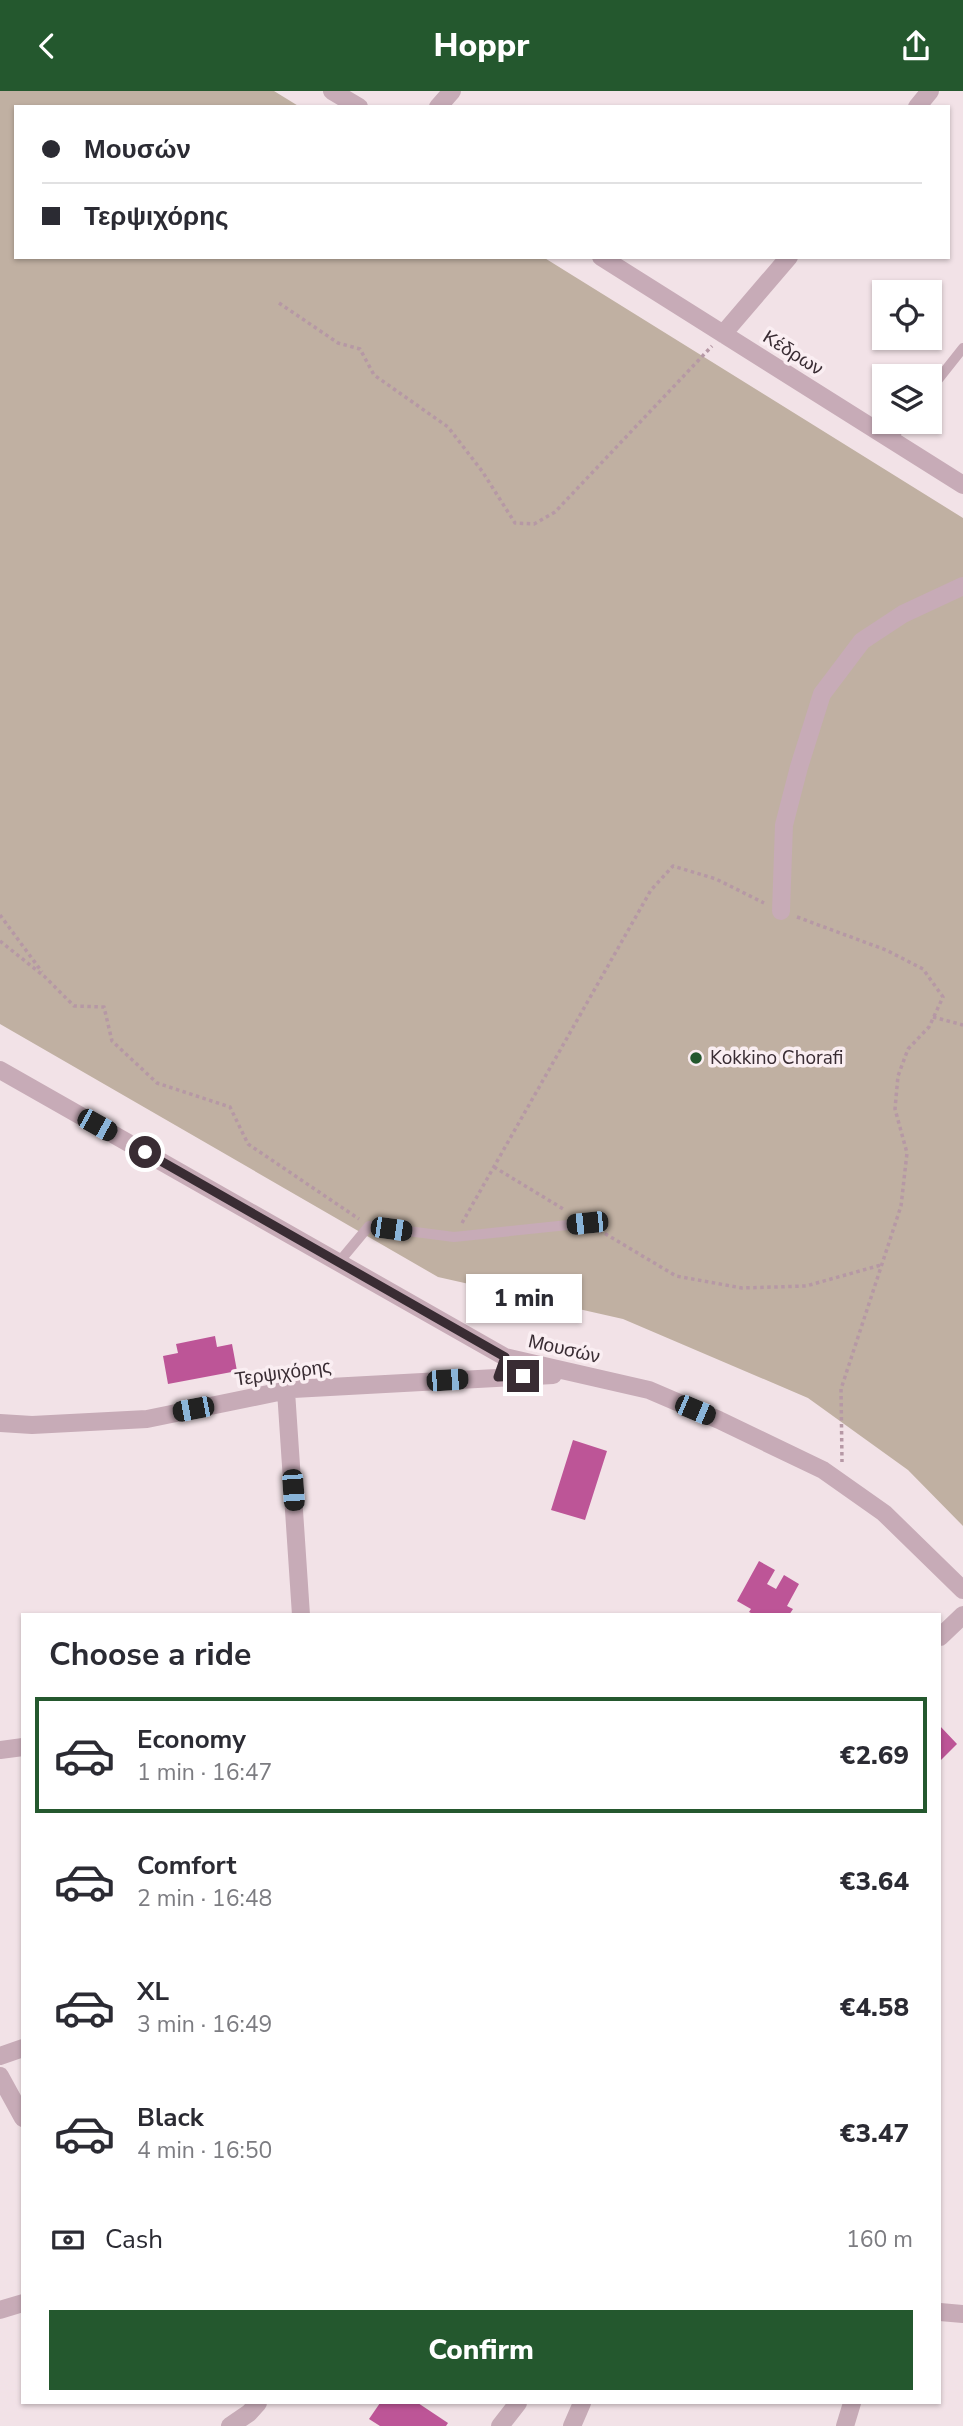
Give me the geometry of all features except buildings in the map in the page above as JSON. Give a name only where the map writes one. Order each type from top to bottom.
[{"type":"street","points":[[332,91],[356,105]]},
{"type":"street","points":[[440,105],[452,91]]},
{"type":"street","points":[[919,105],[930,91]]},
{"type":"street","name":"Κέδρων","points":[[604,259],[963,485]]},
{"type":"street","points":[[723,334],[787,259]]},
{"type":"street","points":[[781,911],[784,825],[822,694],[862,641],[903,614],[963,586]]},
{"type":"street","name":"Μουσών","points":[[0,1070],[505,1357],[649,1390],[823,1470],[884,1513],[963,1590]]},
{"type":"street","points":[[498,1377],[505,1357]]},
{"type":"street","name":"Τερψιχόρης","points":[[0,1423],[32,1425],[147,1419],[286,1391],[573,1374]]},
{"type":"street","points":[[286,1391],[302,1613]]},
{"type":"street","points":[[941,1636],[963,1615]]},
{"type":"street","points":[[0,1750],[21,1747]]},
{"type":"street","points":[[0,2056],[21,2048]]},
{"type":"street","points":[[0,2076],[21,2114]]},
{"type":"street","points":[[0,2310],[21,2304]]},
{"type":"street","points":[[941,2312],[963,2314]]},
{"type":"street","points":[[230,2426],[257,2404]]},
{"type":"street","points":[[500,2426],[517,2404]]},
{"type":"street","points":[[572,2426],[582,2404]]},
{"type":"street","points":[[845,2426],[852,2404]]},
{"type":"lane","points":[[942,375],[963,348]]},
{"type":"lane","points":[[891,439],[895,434]]},
{"type":"lane","points":[[339,1262],[369,1226],[454,1237],[587,1223]]},
{"type":"path","points":[[279,303],[338,343],[360,349],[374,375],[448,427],[482,471],[515,523],[534,524],[555,512],[723,334]]},
{"type":"path","points":[[454,1237],[651,890],[673,866],[716,879],[781,911],[886,950],[923,969],[943,997],[929,1027],[908,1049],[898,1076],[895,1109],[907,1153],[901,1206],[841,1389],[843,1484]]},
{"type":"path","points":[[0,915],[45,977]]},
{"type":"path","points":[[0,941],[45,977],[74,1006],[104,1007],[112,1041],[157,1083],[230,1107],[248,1144],[369,1226]]},
{"type":"path","points":[[933,1017],[963,1025]]},
{"type":"path","points":[[494,1167],[676,1276],[742,1288],[806,1286],[881,1265]]},
{"type":"shaded area","points":[[0,91],[274,91],[297,105],[14,105],[14,259],[546,259],[963,518],[963,1526],[908,1470],[808,1398],[623,1319],[438,1277],[0,1024]]},
{"type":"place","name":"Kokkino Chorafi","points":[[696,1058]]},
{"type":"route","points":[[145,1152],[505,1357],[498,1377],[523,1376]]}]
